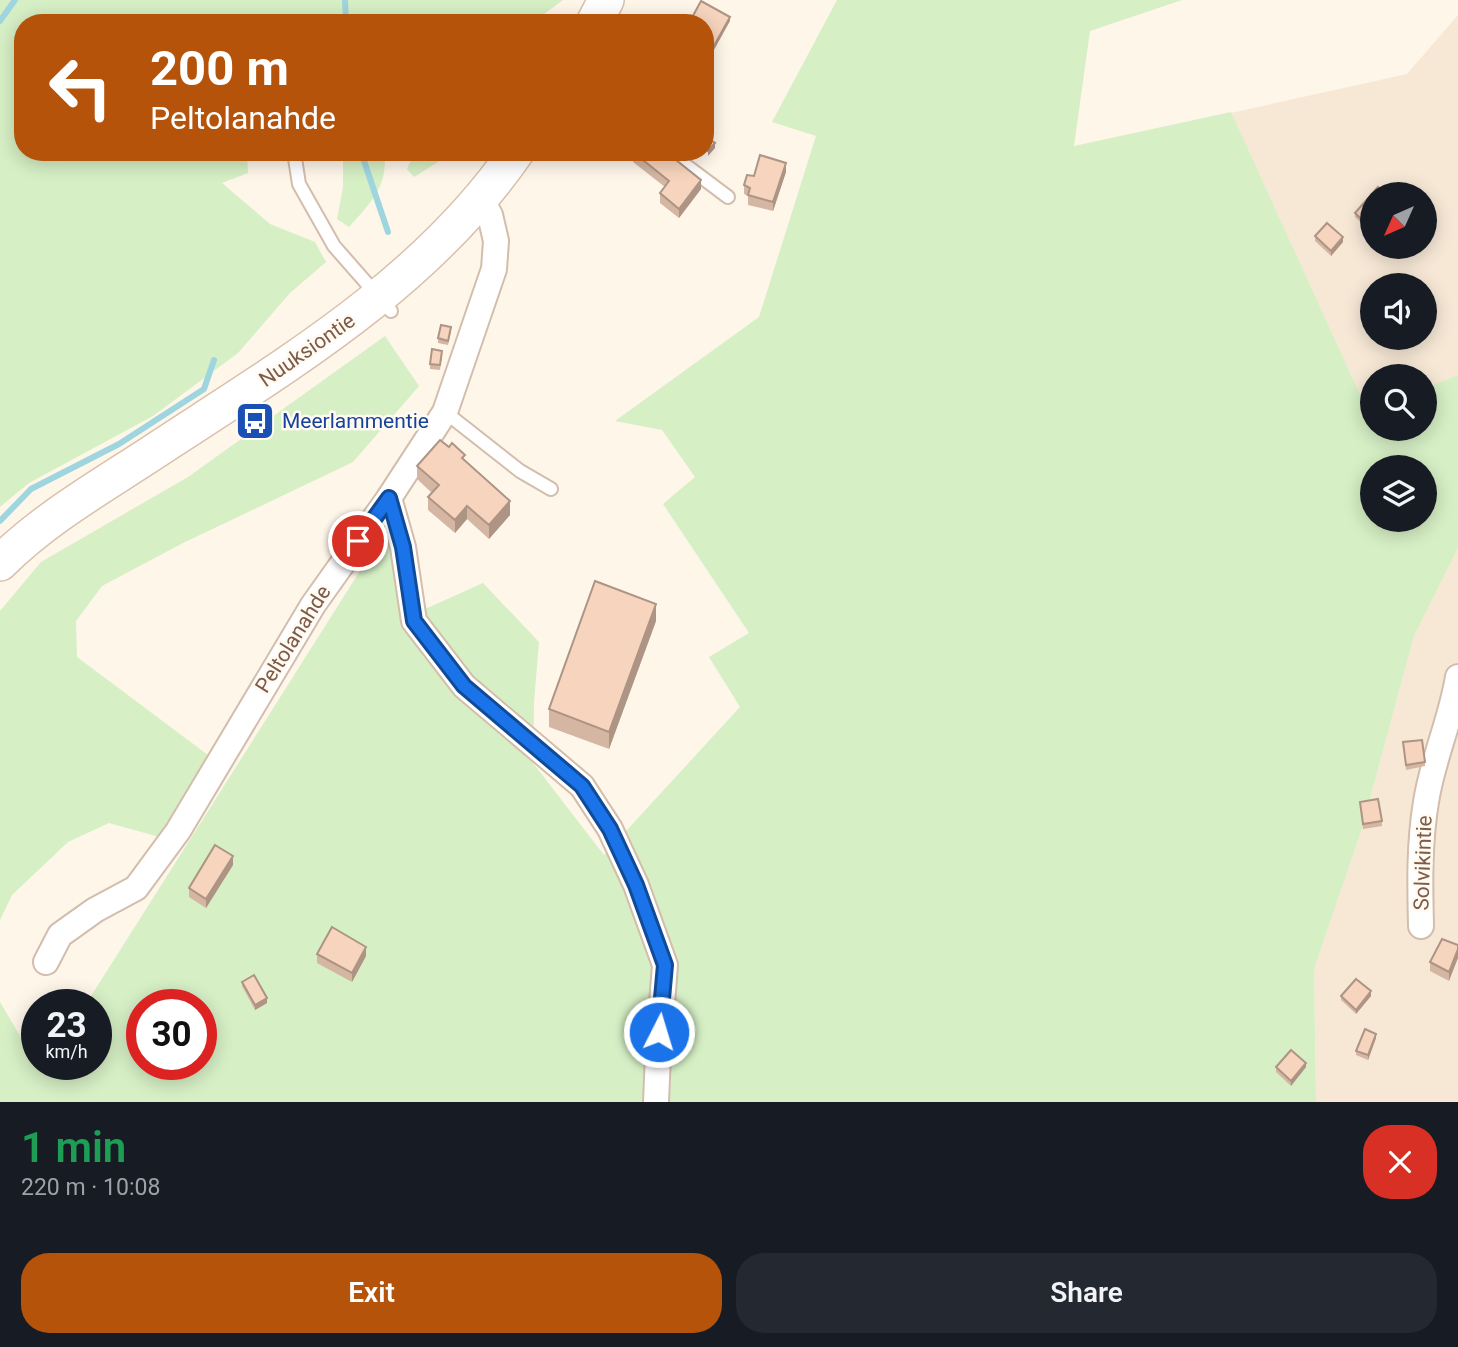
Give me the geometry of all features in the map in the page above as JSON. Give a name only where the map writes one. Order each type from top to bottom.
[{"type":"street","name":"Nuuksiontie","points":[[0,563],[65,509],[332,335],[385,304],[426,256],[481,199],[509,161]]},
{"type":"street","name":"Peltolanahde","points":[[46,962],[60,935],[136,888],[178,831],[313,605],[389,498],[445,412],[494,269],[496,241],[491,215],[481,199]]},
{"type":"street","points":[[389,498],[403,547],[414,621],[464,686],[582,786],[610,829],[636,885],[665,965],[656,1102]]},
{"type":"street","name":"Solvikintie","points":[[1421,926],[1420,845],[1426,799],[1453,708],[1458,677]]},
{"type":"lane","points":[[295,161],[299,184],[334,246],[385,304]]},
{"type":"lane","points":[[680,161],[728,197]]},
{"type":"lane","points":[[445,412],[520,471],[551,489]]},
{"type":"shaded area","points":[[1458,15],[1458,375],[1437,383],[1437,364],[1360,364],[1360,394],[1231,113],[1407,74]]},
{"type":"shaded area","points":[[1458,548],[1458,1102],[1316,1102],[1314,969],[1361,832],[1414,636]]},
{"type":"green space","points":[[0,0],[563,0],[544,14],[14,14],[14,161],[247,161],[248,173],[222,183],[270,224],[315,242],[326,262],[290,293],[238,353],[153,416],[29,483],[0,507]]},
{"type":"green space","points":[[837,0],[1182,0],[1090,31],[1074,146],[1231,112],[1360,394],[1360,441],[1437,441],[1437,383],[1458,375],[1458,548],[1414,636],[1361,832],[1314,969],[1316,1102],[0,1102],[0,1002],[21,1038],[21,1080],[112,1080],[112,989],[95,989],[401,506],[423,610],[483,583],[539,642],[533,763],[604,855],[740,707],[709,657],[749,633],[663,504],[695,477],[662,430],[615,421],[759,317],[816,136],[772,122]]},
{"type":"green space","points":[[343,161],[385,161],[381,184],[371,202],[349,227],[337,219],[343,187]]},
{"type":"green space","points":[[410,161],[440,161],[414,177],[407,169]]},
{"type":"green space","points":[[385,336],[419,386],[353,462],[183,543],[102,586],[76,621],[77,657],[208,755],[163,838],[109,823],[68,842],[12,895],[0,920],[0,611],[41,562],[188,477]]},
{"type":"building","points":[[701,1],[730,17],[714,46],[714,14],[694,14]]},
{"type":"building","points":[[760,155],[786,163],[773,202],[748,195],[750,188],[744,185],[747,175],[754,176]]},
{"type":"building","points":[[644,161],[677,161],[701,180],[679,209],[660,193],[669,181]]},
{"type":"building","points":[[1327,223],[1343,237],[1331,251],[1315,236]]},
{"type":"building","points":[[441,325],[451,327],[448,341],[438,338]]},
{"type":"building","points":[[432,349],[442,351],[440,365],[430,364]]},
{"type":"building","points":[[440,440],[449,447],[452,443],[465,455],[462,458],[510,501],[489,525],[467,506],[455,520],[428,497],[439,485],[417,466]]},
{"type":"building","points":[[595,581],[656,604],[609,732],[549,709]]},
{"type":"building","points":[[1422,740],[1425,762],[1406,765],[1403,742]]},
{"type":"building","points":[[1378,799],[1382,821],[1363,824],[1360,802]]},
{"type":"building","points":[[215,845],[233,856],[206,899],[189,888]]},
{"type":"building","points":[[332,927],[366,947],[352,973],[317,954]]},
{"type":"building","points":[[1442,939],[1458,945],[1449,972],[1430,962]]},
{"type":"building","points":[[254,975],[267,998],[255,1005],[242,982]]},
{"type":"building","points":[[1356,979],[1371,991],[1356,1010],[1341,996]]},
{"type":"building","points":[[1365,1029],[1376,1034],[1368,1055],[1356,1051]]},
{"type":"building","points":[[1291,1050],[1306,1063],[1291,1081],[1276,1067]]},
{"type":"waterway","points":[[0,21],[15,0]]},
{"type":"waterway","points":[[345,0],[346,14]]},
{"type":"waterway","points":[[364,161],[388,232]]},
{"type":"waterway","points":[[0,521],[31,489],[119,444],[204,389],[214,360]]},
{"type":"place","name":"Meerlammentie","points":[[255,421]]},
{"type":"route","points":[[358,541],[389,498],[403,547],[414,621],[464,686],[582,786],[610,829],[636,885],[665,965],[659,1032]]}]
